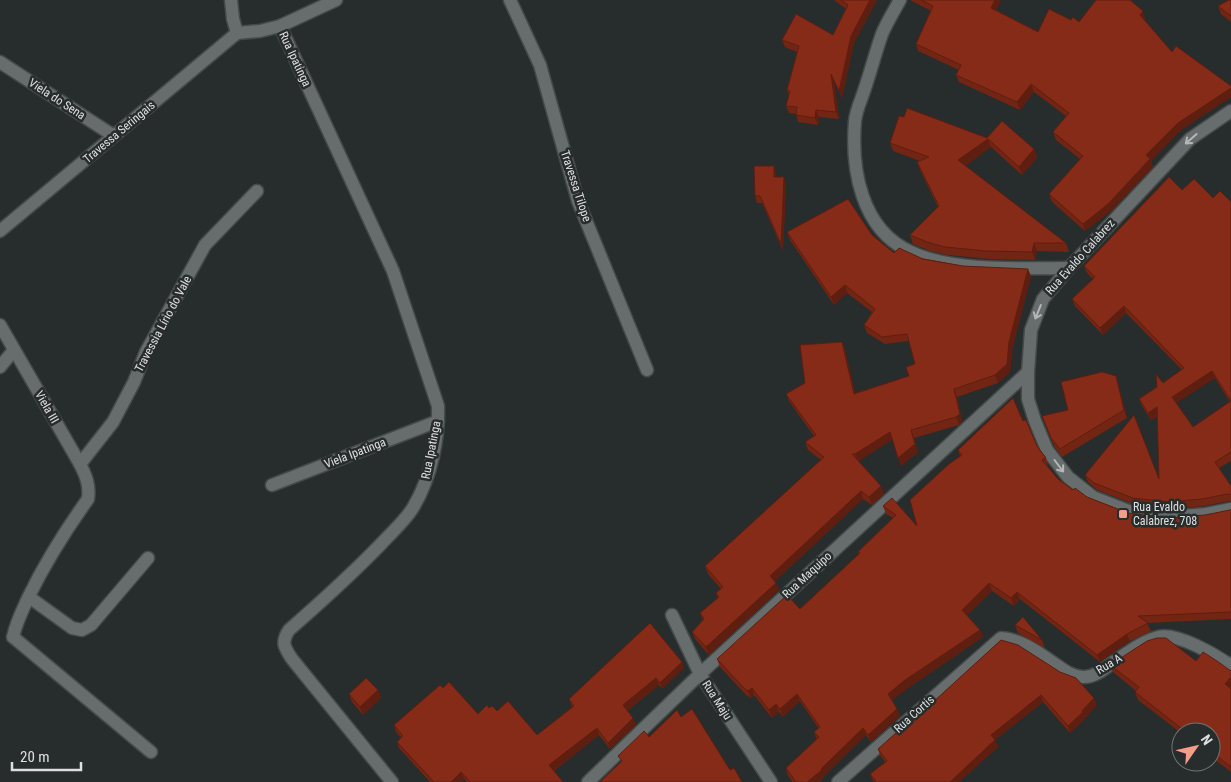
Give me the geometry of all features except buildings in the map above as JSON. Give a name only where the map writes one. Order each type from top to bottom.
[{"type":"street","points":[[231,0],[237,33],[260,31],[280,26],[336,0]]},
{"type":"street","name":"Travessa Tilope","points":[[510,0],[540,64],[578,201],[647,370]]},
{"type":"street","points":[[900,0],[883,32],[855,119],[855,166],[871,217],[888,237],[910,252],[933,260],[988,268],[1069,268]]},
{"type":"street","name":"Rua Ipatinga","points":[[280,26],[393,271],[438,406],[435,445],[424,485],[414,508],[353,573],[289,630],[283,641],[284,648],[292,659],[392,782]]},
{"type":"street","name":"Travessa Seringais","points":[[0,231],[237,33]]},
{"type":"street","name":"Viela do Sena","points":[[0,62],[114,136]]},
{"type":"street","name":"Rua Evaldo Calabrez","points":[[1231,111],[1190,139],[1069,268],[1044,299],[1031,330],[1028,372],[1028,399],[1047,450],[1068,477],[1093,496],[1134,513],[1171,517],[1206,514],[1231,509]]},
{"type":"street","name":"Travessia Lírio do Vale","points":[[80,464],[113,422],[134,382],[146,352],[206,245],[257,192]]},
{"type":"street","name":"Viela III","points":[[0,325],[80,464],[86,477],[89,491],[88,499],[60,538],[34,582],[29,597]]},
{"type":"street","points":[[0,367],[14,350]]},
{"type":"street","name":"Rua Maquipo","points":[[588,782],[700,674],[1028,372]]},
{"type":"street","name":"Viela Ipatinga","points":[[272,485],[438,421]]},
{"type":"street","points":[[148,558],[91,625],[82,630],[72,628],[29,597],[6,637],[152,752]]},
{"type":"street","name":"Rua Maju","points":[[672,615],[700,674],[771,782]]},
{"type":"street","name":"Rua A","points":[[990,646],[1001,638],[1018,641],[1070,674],[1083,677],[1099,673],[1145,642],[1159,636],[1168,636],[1203,649],[1231,666]]},
{"type":"street","name":"Rua Cortis","points":[[838,782],[990,646]]},
{"type":"place","name":"Rua Evaldo Calabrez, 708","points":[[1123,514]]}]
